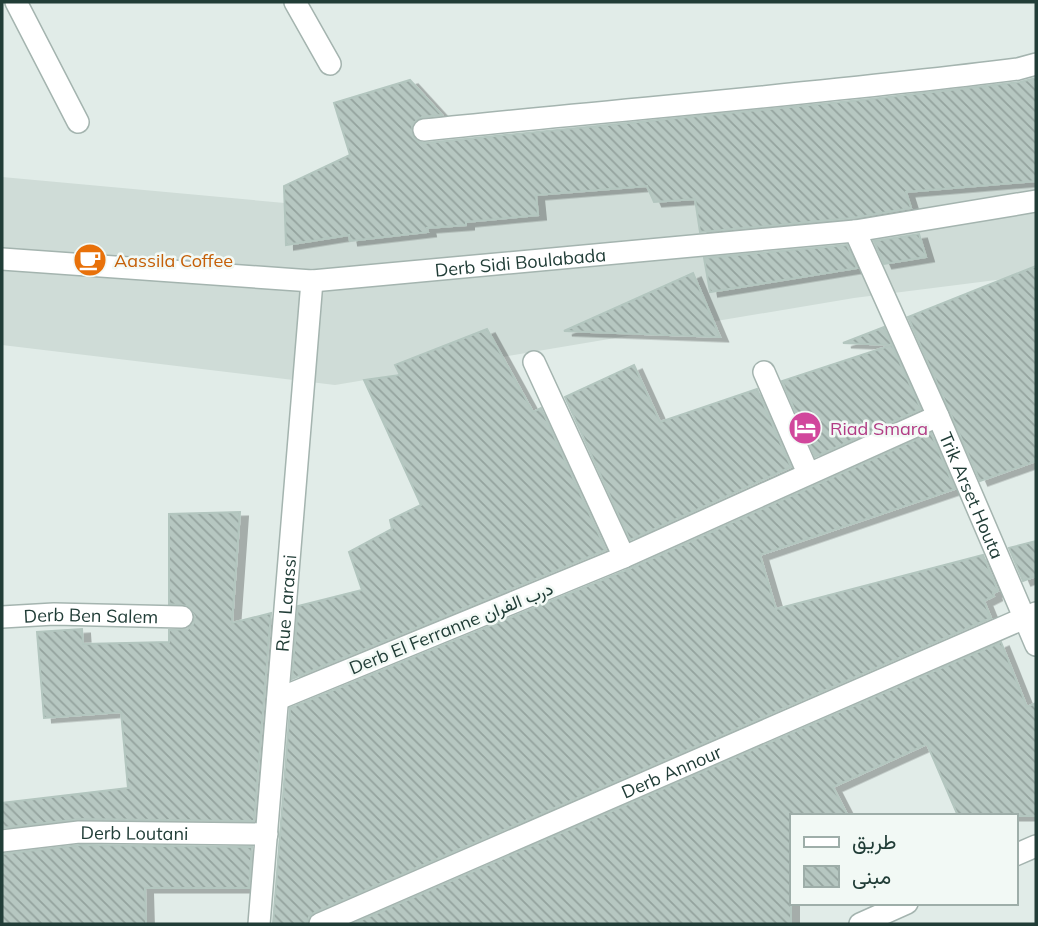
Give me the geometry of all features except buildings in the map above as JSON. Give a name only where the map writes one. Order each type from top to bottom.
[{"type":"street","points":[[16,2],[78,122]]},
{"type":"street","points":[[295,2],[330,64]]},
{"type":"street","points":[[424,130],[863,89],[1018,69],[1036,64]]},
{"type":"street","name":"Derb Sidi Boulabada","points":[[2,258],[312,281],[855,231],[1036,201]]},
{"type":"street","name":"Trik Arset Houta","points":[[855,231],[1030,616],[1036,645]]},
{"type":"street","name":"Rue Larassi","points":[[259,924],[312,281]]},
{"type":"street","points":[[534,362],[624,556]]},
{"type":"street","points":[[764,372],[808,473]]},
{"type":"street","name":"Derb El Ferranne درب الفران","points":[[278,699],[624,556],[938,416]]},
{"type":"street","name":"Derb Ben Salem","points":[[2,617],[54,614],[182,617]]},
{"type":"street","name":"Derb Annour","points":[[320,924],[1030,616]]},
{"type":"street","name":"Derb Loutani","points":[[2,841],[79,832],[267,834]]},
{"type":"street","points":[[1017,854],[1036,846]]},
{"type":"street","points":[[860,924],[903,905]]},
{"type":"shaded area","points":[[1036,145],[1036,275],[854,298],[335,385],[2,345],[2,177],[307,205]]},
{"type":"place","name":"Aassila Coffee","points":[[90,260]]},
{"type":"place","name":"Riad Smara","points":[[805,428]]}]
